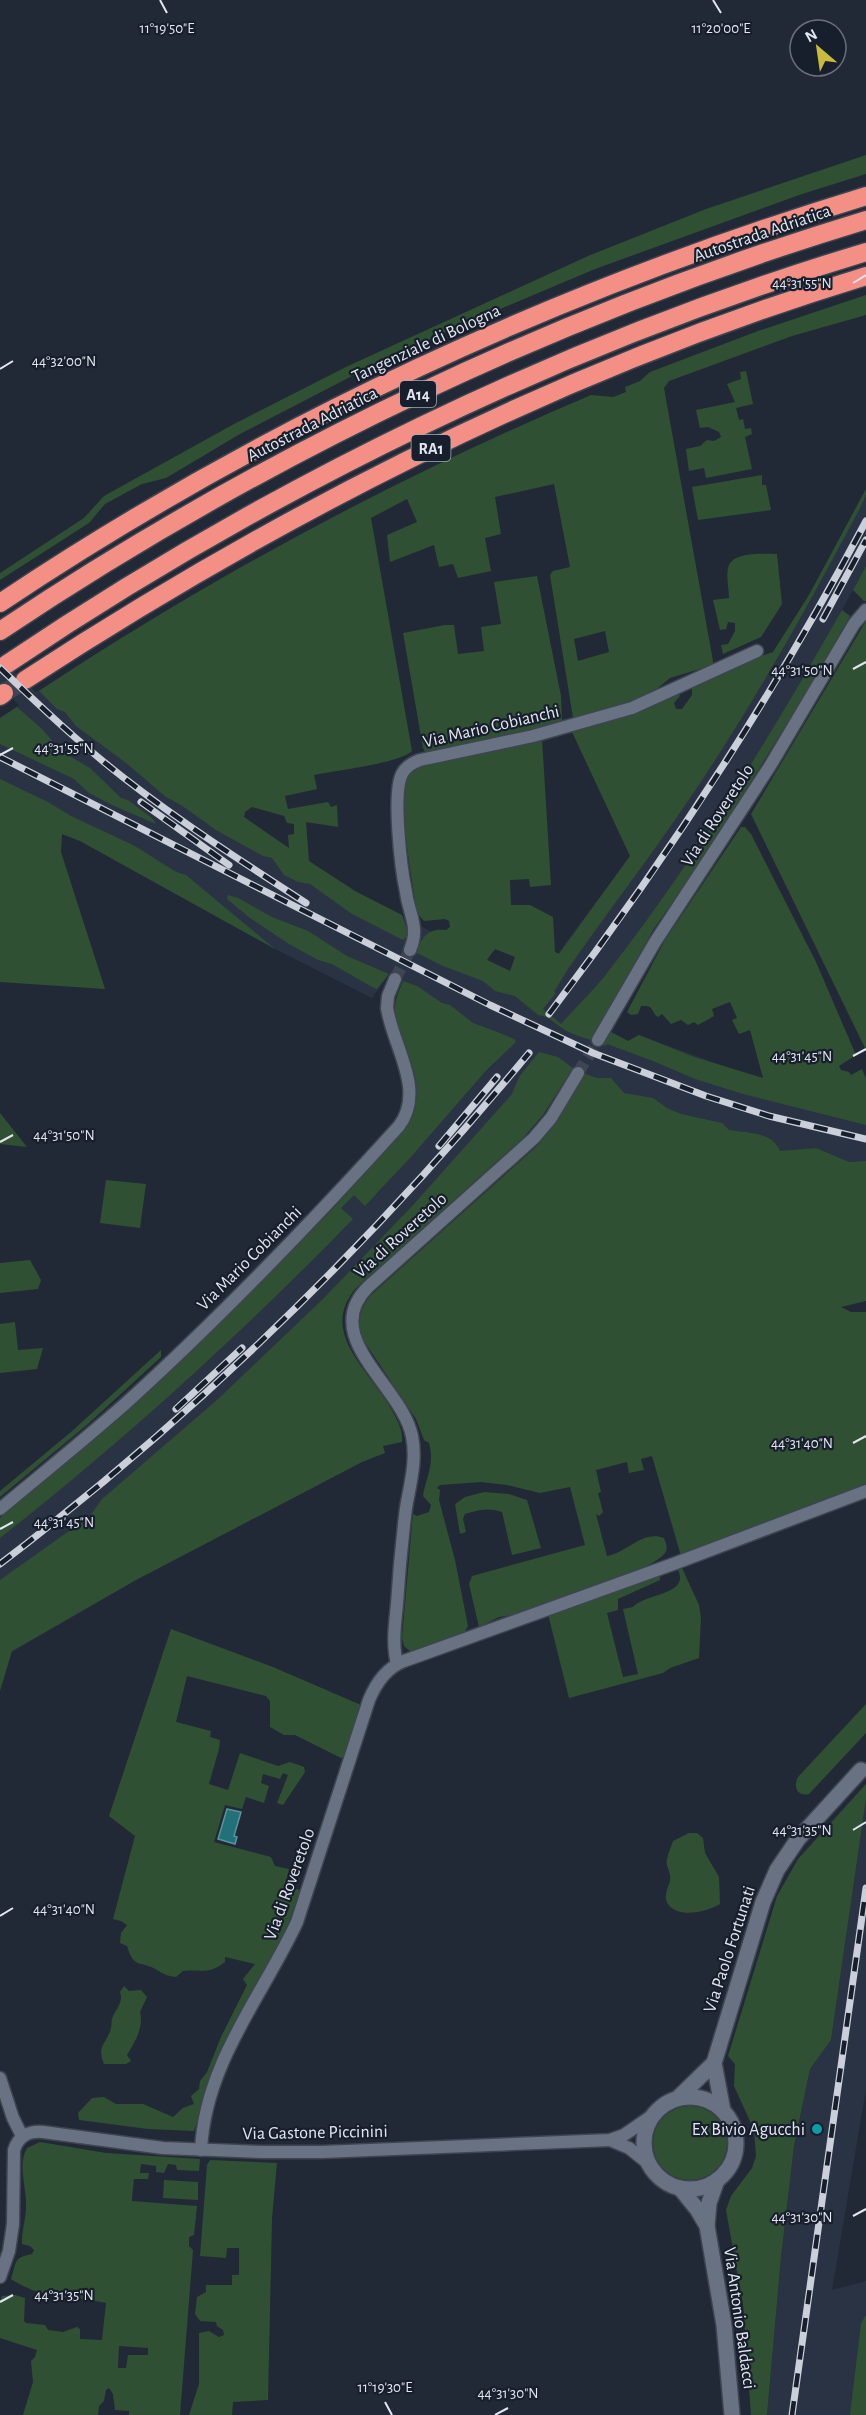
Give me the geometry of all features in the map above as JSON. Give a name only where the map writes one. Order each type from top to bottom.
[{"type":"highway","name":"Tangenziale di Bologna","points":[[0,603],[68,558],[227,466],[359,397],[461,348],[587,294],[708,248],[866,196]]},
{"type":"highway","name":"Autostrada Adriatica","points":[[0,631],[82,577],[185,516],[288,459],[428,389],[538,339],[633,301],[772,249],[866,220]]},
{"type":"highway","name":"A14","points":[[7,664],[96,606],[202,542],[304,486],[415,430],[517,383],[653,327],[866,252]]},
{"type":"highway","name":"RA1","points":[[25,680],[148,601],[228,554],[420,453],[610,369],[715,328],[866,276]]},
{"type":"street","name":"Via di Roveretolo","points":[[598,1040],[655,942],[731,828],[854,624],[866,610]]},
{"type":"street","name":"Via Mario Cobianchi","points":[[410,950],[416,932],[406,892],[399,836],[399,783],[406,768],[420,760],[534,736],[632,708],[757,651]]},
{"type":"street","name":"Via Mario Cobianchi","points":[[0,1509],[170,1362],[262,1271],[399,1126],[408,1109],[410,1091],[387,1008],[388,996],[395,979]]},
{"type":"street","name":"Via di Roveretolo","points":[[397,1664],[394,1650],[395,1626],[402,1547],[413,1470],[413,1442],[409,1423],[400,1406],[355,1339],[352,1323],[354,1308],[358,1298],[368,1287],[541,1131],[578,1073]]},
{"type":"street","name":"Via di Roveretolo","points":[[201,2150],[206,2120],[223,2061],[236,2032],[284,1951],[297,1922],[369,1700],[382,1676],[397,1664],[866,1491]]},
{"type":"street","name":"Via Paolo Fortunati","points":[[723,2111],[714,2063],[759,1914],[772,1880],[802,1834],[861,1770]]},
{"type":"street","name":"Via Paolo Fortunati","points":[[678,2099],[714,2063]]},
{"type":"street","points":[[0,2078],[13,2118],[22,2136],[16,2145],[14,2155],[13,2224],[9,2251],[0,2277]]},
{"type":"street","points":[[610,2140],[629,2148],[660,2178],[680,2188],[695,2189],[717,2180],[729,2167],[736,2143],[734,2130],[723,2111],[703,2099],[678,2099],[664,2105],[653,2115],[646,2129],[644,2143],[648,2164]]},
{"type":"street","name":"Via Gastone Piccinini","points":[[22,2136],[38,2132],[138,2146],[201,2150],[322,2152],[610,2140],[624,2135],[653,2115]]},
{"type":"street","name":"Via Antonio Baldacci","points":[[717,2180],[709,2204],[707,2226],[724,2325],[732,2415]]},
{"type":"street","name":"Via Antonio Baldacci","points":[[680,2188],[707,2226]]},
{"type":"shaded area","points":[[866,155],[866,174],[802,194],[595,269],[448,331],[352,376],[240,434],[166,478],[142,484],[105,504],[89,523],[0,580],[0,573],[84,518],[104,496],[234,424],[348,366],[588,256],[706,209]]},
{"type":"shaded area","points":[[866,295],[866,315],[792,336],[669,381],[664,388],[713,665],[670,678],[653,692],[629,702],[573,718],[550,575],[553,571],[570,567],[554,484],[495,497],[501,534],[485,538],[491,571],[458,578],[453,564],[439,567],[434,545],[390,562],[387,535],[417,522],[407,499],[371,518],[412,751],[381,763],[314,775],[317,789],[285,796],[288,809],[328,802],[331,807],[337,805],[338,827],[306,822],[309,861],[355,891],[402,915],[407,930],[403,940],[352,914],[310,884],[298,882],[284,875],[272,858],[263,856],[216,830],[166,797],[126,763],[76,726],[65,712],[57,709],[39,691],[172,607],[308,530],[378,494],[591,395],[613,397],[626,392],[625,387],[640,381],[650,372],[758,331]],"holes":[[[605,631],[609,652],[578,661],[574,639]],[[252,807],[284,816],[287,823],[294,824],[294,834],[288,835],[289,848],[244,817],[245,812]]]},
{"type":"shaded area","points":[[746,371],[753,404],[736,408],[739,420],[743,419],[745,429],[751,428],[752,434],[745,437],[752,469],[706,478],[704,468],[689,471],[686,449],[721,437],[719,432],[708,427],[700,428],[696,410],[735,402],[727,384],[741,379],[740,372]]},
{"type":"shaded area","points":[[762,475],[762,485],[766,485],[771,510],[698,520],[692,487]]},
{"type":"shaded area","points":[[866,489],[866,566],[842,610],[850,616],[796,709],[704,857],[653,930],[594,1037],[603,1044],[611,1032],[628,1041],[639,1035],[737,1071],[866,1107],[866,1301],[787,1318],[775,1223],[574,1093],[581,1076],[573,1068],[543,1115],[524,1137],[350,1293],[340,1314],[336,1333],[385,1453],[362,1462],[136,1580],[0,1659],[0,1518],[160,1381],[277,1266],[359,1181],[376,1195],[484,1073],[496,1063],[397,996],[403,981],[389,974],[372,998],[275,949],[80,841],[51,830],[0,802],[0,718],[19,705],[0,687],[0,659],[36,692],[85,662],[224,803],[355,891],[458,946],[536,983],[630,856],[767,662],[809,595]]},
{"type":"shaded area","points":[[866,489],[866,495],[860,508],[817,587],[773,666],[726,742],[664,836],[568,969],[554,992],[556,993],[543,1009],[561,1024],[604,977],[637,933],[730,798],[842,610],[850,616],[796,709],[704,857],[653,930],[594,1037],[603,1044],[611,1032],[628,1041],[639,1035],[694,1057],[763,1078],[750,1030],[739,1034],[732,1020],[737,1018],[730,1002],[712,1009],[714,1016],[698,1025],[694,1022],[688,1025],[681,1020],[671,1024],[662,1014],[658,1017],[648,1006],[641,1006],[638,1014],[631,1015],[627,1012],[665,940],[741,827],[745,827],[751,834],[816,962],[856,1055],[839,1066],[841,1070],[851,1075],[862,1069],[866,1079],[866,1125],[743,1094],[695,1079],[653,1061],[576,1035],[538,1015],[515,996],[495,991],[483,981],[443,966],[415,952],[423,938],[430,932],[446,930],[450,927],[449,921],[445,919],[424,921],[417,913],[404,808],[406,781],[412,771],[422,765],[542,739],[551,885],[530,887],[529,879],[510,880],[511,905],[530,905],[553,917],[555,952],[559,954],[630,856],[572,732],[647,707],[679,693],[680,696],[674,703],[676,709],[682,709],[692,695],[692,688],[752,659],[773,652],[809,595]],"holes":[[[495,949],[515,957],[510,971],[487,960]]]},
{"type":"shaded area","points":[[777,554],[782,604],[761,637],[723,654],[721,645],[728,644],[735,631],[735,623],[728,622],[726,629],[720,630],[713,600],[729,598],[728,568],[735,559],[742,556]]},
{"type":"shaded area","points":[[866,566],[866,601],[864,601],[853,590]]},
{"type":"shaded area","points":[[537,576],[561,696],[562,721],[532,731],[426,753],[423,748],[403,633],[454,625],[458,654],[484,651],[481,627],[501,624],[494,582]]},
{"type":"shaded area","points":[[866,621],[866,1050],[751,814]]},
{"type":"shaded area","points":[[17,707],[42,729],[61,751],[90,768],[121,798],[128,800],[153,819],[156,824],[114,806],[89,793],[74,779],[0,744],[0,718]]},
{"type":"shaded area","points":[[0,779],[135,846],[176,872],[186,875],[275,949],[80,841],[62,834],[61,852],[105,989],[0,982]]},
{"type":"shaded area","points":[[228,895],[272,917],[308,931],[347,956],[389,974],[377,989],[372,987],[332,964],[318,960],[289,944],[250,918],[227,899]]},
{"type":"shaded area","points":[[403,981],[417,986],[442,1003],[450,1005],[473,1023],[514,1039],[516,1042],[484,1073],[365,1206],[354,1195],[341,1208],[353,1219],[269,1303],[137,1424],[0,1538],[0,1518],[160,1381],[328,1214],[404,1131],[411,1119],[417,1097],[414,1074],[395,1012],[396,1000]]},
{"type":"shaded area","points":[[539,1052],[558,1057],[573,1068],[543,1115],[524,1137],[357,1287],[346,1304],[342,1321],[345,1337],[363,1369],[395,1416],[401,1431],[402,1442],[383,1446],[385,1453],[362,1462],[136,1580],[12,1651],[0,1691],[0,1580],[90,1516],[102,1499],[217,1400],[324,1298],[414,1204],[512,1094],[519,1077]]},
{"type":"shaded area","points":[[583,1073],[597,1078],[611,1078],[624,1093],[653,1098],[681,1114],[722,1123],[729,1130],[766,1137],[777,1145],[780,1151],[816,1148],[849,1162],[866,1161],[866,1301],[841,1307],[851,1312],[866,1312],[866,1485],[681,1556],[652,1456],[641,1459],[644,1470],[629,1473],[627,1462],[596,1470],[601,1492],[598,1493],[603,1512],[599,1516],[596,1514],[607,1556],[642,1539],[656,1536],[664,1538],[666,1551],[643,1568],[621,1577],[512,1615],[499,1617],[479,1627],[469,1584],[472,1576],[585,1545],[570,1487],[540,1493],[507,1485],[481,1482],[440,1485],[437,1488],[440,1490],[439,1500],[455,1560],[468,1626],[464,1633],[457,1637],[411,1652],[404,1646],[402,1638],[413,1514],[417,1516],[429,1512],[431,1505],[423,1496],[431,1464],[431,1451],[416,1419],[362,1338],[360,1320],[362,1310],[371,1295],[538,1145],[560,1117]]},
{"type":"shaded area","points":[[0,1113],[27,1147],[0,1144]]},
{"type":"shaded area","points":[[106,1180],[146,1184],[140,1228],[100,1223]]},
{"type":"shaded area","points":[[30,1260],[41,1280],[38,1289],[0,1293],[0,1263]]},
{"type":"shaded area","points":[[15,1322],[18,1350],[43,1348],[37,1369],[0,1373],[0,1324]]},
{"type":"shaded area","points":[[161,1350],[161,1357],[88,1424],[0,1497],[0,1491],[71,1432]]},
{"type":"shaded area","points":[[484,1492],[509,1494],[527,1500],[541,1548],[512,1555],[502,1512],[488,1509],[465,1514],[463,1519],[466,1532],[460,1534],[455,1504],[465,1497]]},
{"type":"shaded area","points":[[682,1568],[699,1605],[701,1618],[699,1658],[670,1668],[663,1673],[569,1698],[548,1614],[660,1575],[660,1580],[618,1599],[618,1610],[607,1613],[623,1677],[638,1674],[623,1609],[633,1607],[639,1602],[672,1589],[678,1584],[680,1578],[678,1570]]},
{"type":"shaded area","points":[[171,1629],[273,1667],[361,1705],[345,1756],[341,1758],[295,1735],[284,1735],[270,1727],[270,1701],[266,1696],[187,1676],[176,1722],[211,1731],[210,1737],[220,1740],[209,1784],[228,1790],[240,1753],[278,1766],[290,1762],[304,1767],[305,1772],[283,1805],[277,1803],[288,1775],[283,1773],[280,1779],[263,1774],[261,1783],[269,1786],[264,1803],[246,1797],[242,1809],[225,1805],[214,1842],[271,1857],[275,1866],[289,1869],[285,1886],[300,1890],[289,1922],[266,1971],[221,2048],[194,2131],[148,2129],[79,2120],[78,2113],[92,2098],[104,2097],[116,2104],[143,2104],[173,2117],[183,2108],[194,2104],[191,2096],[199,2089],[200,2081],[207,2072],[221,2037],[247,1985],[243,1979],[255,1964],[225,1957],[225,1962],[214,1969],[183,1971],[176,1977],[168,1975],[135,1962],[127,1946],[120,1943],[121,1933],[127,1925],[113,1919],[135,1836],[109,1816]]},
{"type":"shaded area","points":[[866,1704],[866,1733],[809,1794],[799,1792],[796,1784],[798,1777]]},
{"type":"shaded area","points":[[866,1784],[866,1799],[831,2040],[810,2069],[794,2146],[781,2257],[767,2415],[751,2415],[743,2305],[726,2210],[731,2196],[752,2168],[756,2156],[754,2130],[734,2086],[735,2064],[728,2056],[777,1896],[798,1859]]},
{"type":"shaded area","points":[[866,1799],[866,2089],[832,2290],[866,2281],[866,2415],[767,2415],[781,2257],[794,2146],[810,2069],[831,2040]]},
{"type":"shaded area","points":[[227,1809],[241,1812],[234,1836],[237,1837],[235,1844],[218,1839]]},
{"type":"shaded area","points":[[689,1833],[697,1833],[703,1838],[705,1853],[719,1877],[720,1904],[693,1913],[685,1913],[673,1909],[668,1904],[666,1892],[670,1878],[667,1862],[673,1841]]},
{"type":"shaded area","points":[[124,1986],[129,1991],[141,1990],[147,1997],[140,2012],[140,2029],[127,2055],[131,2061],[126,2064],[104,2064],[102,2048],[120,2003],[120,1992]]},
{"type":"shaded area","points":[[690,2106],[711,2112],[721,2122],[727,2143],[721,2164],[711,2174],[690,2180],[669,2174],[659,2164],[653,2143],[659,2122],[669,2112]]},
{"type":"shaded area","points":[[40,2142],[106,2153],[200,2159],[199,2171],[177,2170],[176,2165],[168,2164],[164,2173],[156,2172],[156,2166],[141,2164],[140,2173],[149,2173],[148,2179],[134,2179],[132,2198],[132,2201],[197,2206],[194,2235],[189,2237],[189,2246],[193,2250],[180,2415],[129,2415],[129,2411],[115,2410],[113,2394],[109,2388],[106,2390],[104,2401],[99,2406],[98,2415],[23,2415],[33,2382],[31,2361],[37,2350],[0,2338],[2,2296],[15,2295],[25,2298],[24,2321],[26,2323],[45,2325],[48,2330],[63,2332],[77,2327],[80,2329],[80,2339],[102,2340],[106,2303],[46,2294],[11,2279],[17,2261],[32,2254],[34,2250],[22,2244],[26,2207],[23,2162],[27,2148]],"holes":[[[119,2346],[148,2348],[148,2355],[128,2355],[126,2368],[118,2368]]]},
{"type":"shaded area","points":[[210,2160],[277,2163],[272,2218],[268,2400],[233,2402],[232,2415],[189,2415],[199,2384],[199,2333],[209,2331],[219,2337],[224,2335],[216,2322],[200,2321],[195,2314],[197,2297],[206,2292],[206,2285],[232,2285],[232,2275],[239,2275],[239,2248],[227,2248],[226,2258],[200,2256],[207,2165]]},
{"type":"shaded area","points":[[164,2180],[198,2182],[198,2200],[163,2198]]},
{"type":"shaded area","points":[[866,2315],[866,2415],[850,2415],[861,2323]]},
{"type":"tunnel","points":[[4,693],[25,680]]},
{"type":"tunnel","points":[[395,979],[410,950]]},
{"type":"tunnel","points":[[578,1073],[598,1040]]},
{"type":"railway","points":[[549,1014],[636,895],[718,774],[794,650],[866,521]]},
{"type":"railway","points":[[823,619],[866,540]]},
{"type":"railway","points":[[0,668],[76,738],[146,795],[236,858],[306,903]]},
{"type":"railway","points":[[0,757],[490,1005],[593,1053],[706,1096],[769,1116],[866,1139]]},
{"type":"railway","points":[[141,802],[229,865]]},
{"type":"railway","points":[[0,1564],[143,1448],[279,1324],[408,1192],[529,1053]]},
{"type":"railway","points":[[439,1146],[497,1077]]},
{"type":"railway","points":[[176,1409],[242,1348]]},
{"type":"railway","points":[[792,2415],[866,1888]]},
{"type":"place","name":"Ex Bivio Agucchi","points":[[817,2129]]}]
